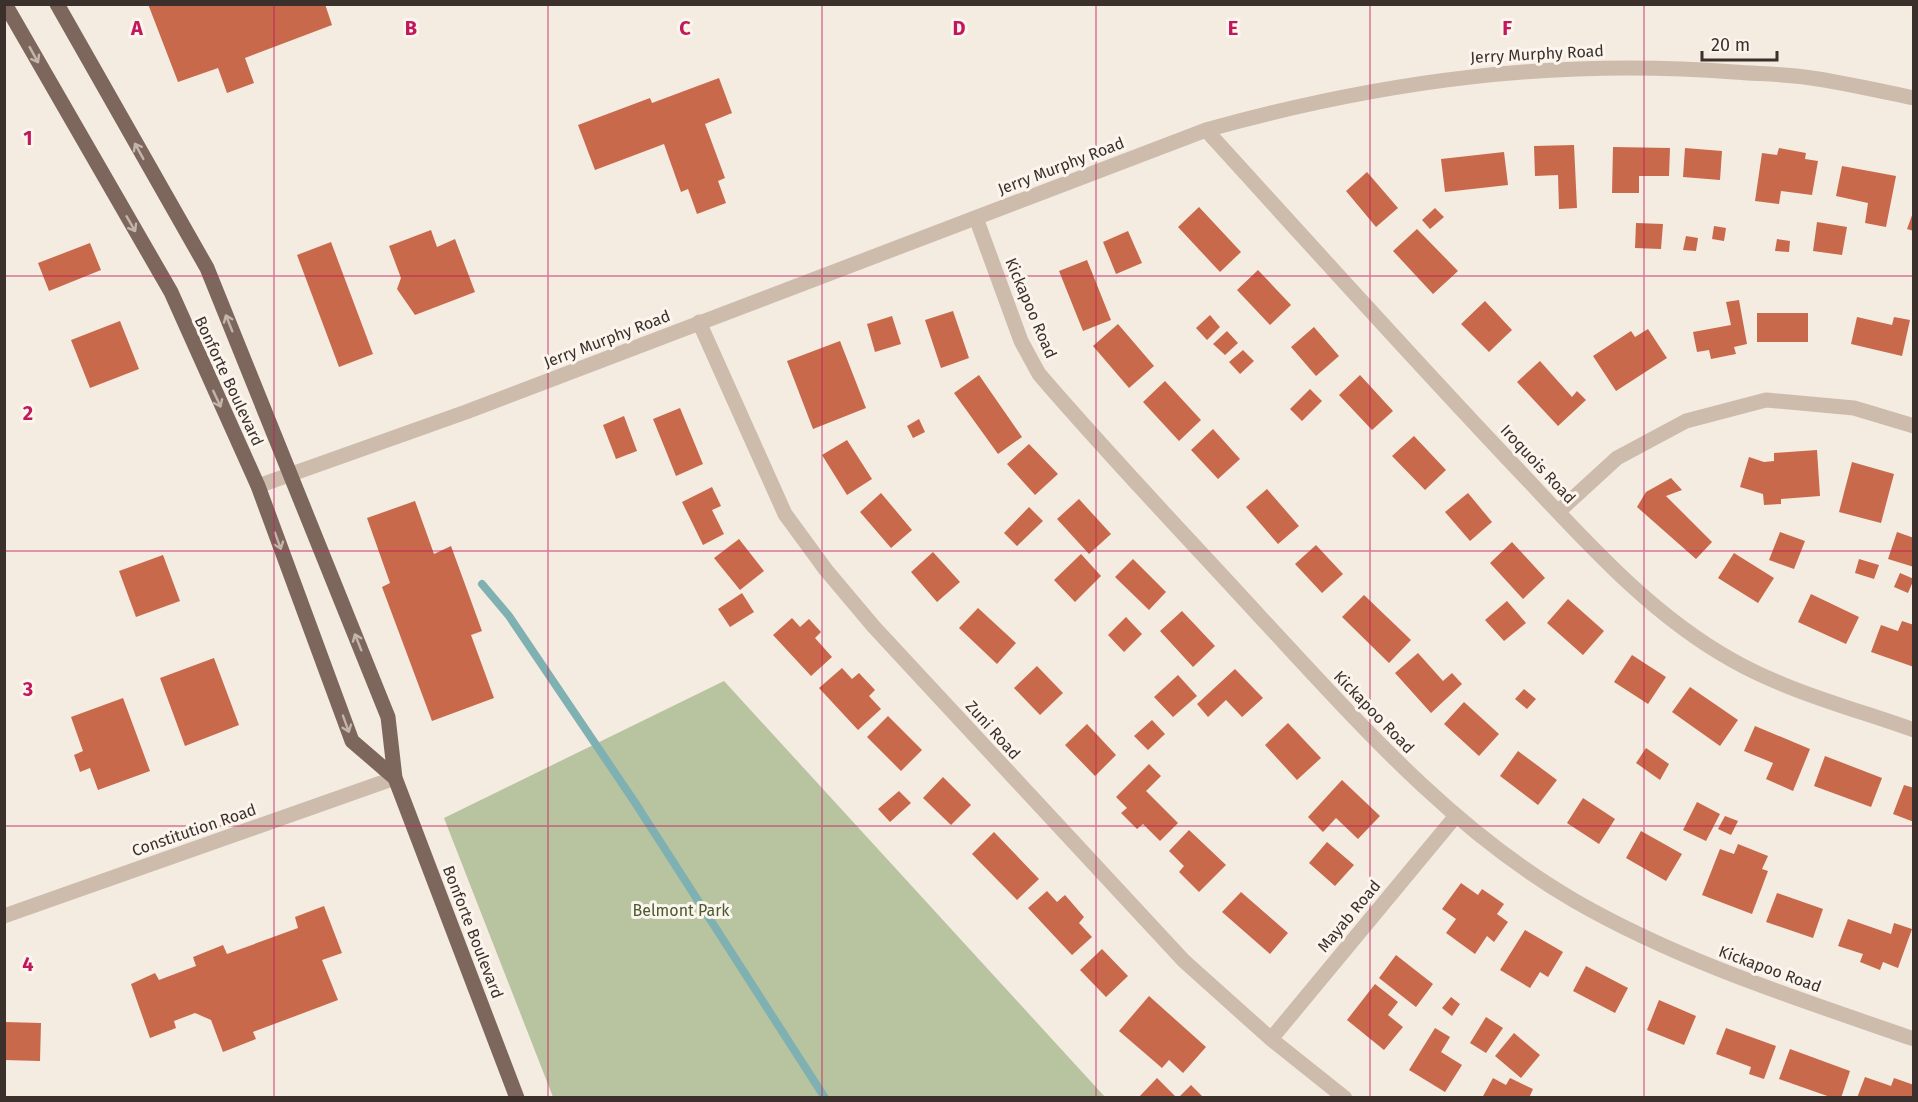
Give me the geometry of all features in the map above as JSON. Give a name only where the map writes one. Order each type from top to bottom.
[{"type":"main road","name":"Bonforte Boulevard","points":[[5,4],[171,292],[258,486],[352,741],[395,778]]},
{"type":"main road","name":"Bonforte Boulevard","points":[[57,4],[207,268],[388,717],[395,778],[517,1098]]},
{"type":"street","name":"Jerry Murphy Road","points":[[258,486],[466,412],[1206,130],[1344,94],[1491,73],[1660,66],[1811,77],[1914,98]]},
{"type":"street","name":"Iroquois Road","points":[[1206,130],[1413,359],[1625,581],[1697,638],[1733,661],[1783,683],[1914,730]]},
{"type":"street","name":"Kickapoo Road","points":[[976,218],[1021,341],[1039,374],[1082,424],[1354,718],[1455,817],[1573,900],[1636,934],[1705,964],[1914,1039]]},
{"type":"street","name":"Zuni Road","points":[[699,322],[784,514],[826,570],[882,635],[1184,961],[1271,1039],[1345,1098]]},
{"type":"street","points":[[1558,512],[1617,458],[1686,421],[1766,400],[1854,408],[1914,426]]},
{"type":"street","name":"Constitution Road","points":[[4,916],[395,778]]},
{"type":"street","name":"Mayab Road","points":[[1271,1039],[1455,817]]},
{"type":"green space","name":"Belmont Park","points":[[724,681],[1105,1097],[553,1097],[444,818]]},
{"type":"building","points":[[148,4],[325,4],[332,25],[245,58],[254,83],[227,93],[218,68],[178,82]]},
{"type":"building","points":[[719,78],[732,113],[705,124],[725,178],[718,181],[726,203],[697,214],[688,189],[681,192],[664,144],[595,170],[578,125],[650,98],[652,103]]},
{"type":"building","points":[[1574,145],[1577,208],[1559,209],[1558,175],[1535,176],[1534,146]]},
{"type":"building","points":[[1613,147],[1670,148],[1669,176],[1639,176],[1639,193],[1612,193]]},
{"type":"building","points":[[1685,148],[1722,151],[1720,180],[1683,177]]},
{"type":"building","points":[[1779,148],[1806,153],[1805,159],[1818,161],[1812,195],[1781,191],[1779,204],[1755,201],[1762,153],[1777,155]]},
{"type":"building","points":[[1504,152],[1508,185],[1445,192],[1441,159]]},
{"type":"building","points":[[1842,166],[1896,176],[1886,227],[1865,223],[1868,203],[1836,196]]},
{"type":"building","points":[[1367,172],[1398,208],[1376,227],[1346,191]]},
{"type":"building","points":[[1199,207],[1241,252],[1220,272],[1178,227]]},
{"type":"building","points":[[1435,208],[1444,217],[1430,229],[1422,220]]},
{"type":"building","points":[[1914,210],[1914,231],[1907,229]]},
{"type":"building","points":[[1817,222],[1847,227],[1842,255],[1813,251]]},
{"type":"building","points":[[1636,223],[1663,224],[1661,249],[1635,248]]},
{"type":"building","points":[[1714,226],[1726,228],[1724,241],[1712,239]]},
{"type":"building","points":[[1417,229],[1458,271],[1433,294],[1393,251]]},
{"type":"building","points":[[431,230],[437,247],[455,239],[475,292],[415,315],[397,289],[401,278],[389,246]]},
{"type":"building","points":[[1128,231],[1142,263],[1116,274],[1103,242]]},
{"type":"building","points":[[1686,236],[1698,238],[1696,251],[1683,250]]},
{"type":"building","points":[[1777,239],[1790,241],[1789,252],[1775,251]]},
{"type":"building","points":[[331,242],[373,354],[339,367],[297,255]]},
{"type":"building","points":[[90,243],[101,270],[49,291],[38,263]]},
{"type":"building","points":[[1087,260],[1111,320],[1083,331],[1059,271]]},
{"type":"building","points":[[1258,270],[1291,305],[1270,325],[1237,290]]},
{"type":"building","points":[[1739,300],[1747,344],[1734,347],[1736,354],[1711,359],[1709,350],[1697,352],[1693,332],[1731,325],[1726,302]]},
{"type":"building","points":[[1485,301],[1512,330],[1489,352],[1461,324]]},
{"type":"building","points":[[953,311],[969,358],[941,368],[925,320]]},
{"type":"building","points":[[1757,313],[1808,313],[1808,342],[1757,342]]},
{"type":"building","points":[[1210,315],[1220,327],[1207,340],[1196,328]]},
{"type":"building","points":[[892,316],[901,344],[875,352],[867,324]]},
{"type":"building","points":[[1857,317],[1892,325],[1894,317],[1910,320],[1902,356],[1851,344]]},
{"type":"building","points":[[120,321],[139,369],[90,388],[71,340]]},
{"type":"building","points":[[1118,324],[1154,366],[1129,388],[1093,346]]},
{"type":"building","points":[[1314,327],[1339,356],[1316,376],[1291,347]]},
{"type":"building","points":[[1648,329],[1667,358],[1616,391],[1593,356],[1631,331],[1635,337]]},
{"type":"building","points":[[1227,331],[1238,343],[1225,355],[1213,344]]},
{"type":"building","points":[[840,341],[866,408],[813,429],[787,361]]},
{"type":"building","points":[[1243,350],[1254,361],[1240,374],[1229,362]]},
{"type":"building","points":[[1540,361],[1572,397],[1577,391],[1586,400],[1558,426],[1517,382]]},
{"type":"building","points":[[979,375],[1022,437],[998,454],[954,393]]},
{"type":"building","points":[[1360,375],[1393,411],[1372,430],[1339,395]]},
{"type":"building","points":[[1165,381],[1201,420],[1179,441],[1143,402]]},
{"type":"building","points":[[1310,389],[1322,401],[1302,421],[1290,409]]},
{"type":"building","points":[[680,408],[703,464],[676,476],[653,419]]},
{"type":"building","points":[[624,416],[637,451],[616,459],[603,425]]},
{"type":"building","points":[[919,419],[925,432],[913,438],[907,426]]},
{"type":"building","points":[[1213,429],[1240,459],[1218,479],[1191,450]]},
{"type":"building","points":[[1414,436],[1446,470],[1425,490],[1392,456]]},
{"type":"building","points":[[847,440],[872,479],[847,495],[822,455]]},
{"type":"building","points":[[1029,444],[1058,474],[1035,495],[1007,464]]},
{"type":"building","points":[[1817,450],[1820,496],[1781,499],[1781,504],[1764,505],[1763,494],[1740,487],[1749,457],[1764,462],[1774,461],[1774,453]]},
{"type":"building","points":[[1852,462],[1894,474],[1881,523],[1839,512]]},
{"type":"building","points":[[1671,478],[1682,490],[1666,496],[1712,542],[1696,559],[1637,507],[1646,492]]},
{"type":"building","points":[[712,487],[721,506],[712,510],[724,534],[703,545],[682,502]]},
{"type":"building","points":[[1267,489],[1299,526],[1278,544],[1246,507]]},
{"type":"building","points":[[881,493],[912,530],[891,548],[860,512]]},
{"type":"building","points":[[1468,493],[1492,522],[1470,541],[1445,512]]},
{"type":"building","points":[[1079,499],[1111,534],[1089,554],[1057,519]]},
{"type":"building","points":[[415,501],[434,554],[451,546],[482,631],[471,635],[494,698],[432,721],[382,587],[390,583],[367,518]]},
{"type":"building","points":[[1029,507],[1043,521],[1017,546],[1004,533]]},
{"type":"building","points":[[1780,532],[1805,541],[1794,569],[1769,560]]},
{"type":"building","points":[[1897,532],[1914,538],[1914,567],[1888,559]]},
{"type":"building","points":[[739,539],[764,571],[740,590],[714,558]]},
{"type":"building","points":[[1512,542],[1545,578],[1523,599],[1490,563]]},
{"type":"building","points":[[1316,545],[1343,574],[1322,593],[1295,564]]},
{"type":"building","points":[[933,552],[960,582],[937,602],[911,572]]},
{"type":"building","points":[[1734,553],[1774,578],[1758,603],[1718,578]]},
{"type":"building","points":[[1081,554],[1101,576],[1075,602],[1054,580]]},
{"type":"building","points":[[163,555],[180,601],[136,617],[119,571]]},
{"type":"building","points":[[1133,559],[1166,592],[1149,610],[1115,577]]},
{"type":"building","points":[[1859,559],[1879,565],[1874,579],[1855,573]]},
{"type":"building","points":[[1900,573],[1914,579],[1908,593],[1894,587]]},
{"type":"building","points":[[742,593],[754,612],[730,627],[718,609]]},
{"type":"building","points":[[1811,594],[1859,617],[1846,644],[1798,622]]},
{"type":"building","points":[[1364,595],[1411,640],[1389,663],[1342,617]]},
{"type":"building","points":[[1568,599],[1604,631],[1583,655],[1547,623]]},
{"type":"building","points":[[1507,601],[1526,623],[1504,641],[1485,620]]},
{"type":"building","points":[[978,608],[1016,643],[997,664],[959,628]]},
{"type":"building","points":[[1182,611],[1215,646],[1193,667],[1160,631]]},
{"type":"building","points":[[1126,617],[1142,634],[1124,652],[1108,635]]},
{"type":"building","points":[[792,618],[800,627],[809,619],[821,632],[815,638],[832,657],[811,676],[773,635]]},
{"type":"building","points":[[1902,621],[1914,625],[1914,667],[1871,652],[1881,625],[1898,631]]},
{"type":"building","points":[[1418,653],[1443,681],[1452,673],[1462,684],[1431,713],[1395,673]]},
{"type":"building","points":[[1632,655],[1666,677],[1648,704],[1614,682]]},
{"type":"building","points":[[214,658],[239,725],[185,746],[160,678]]},
{"type":"building","points":[[1037,666],[1063,693],[1040,715],[1014,688]]},
{"type":"building","points":[[842,668],[852,679],[859,673],[875,690],[869,696],[881,709],[858,730],[819,688]]},
{"type":"building","points":[[1235,669],[1263,698],[1242,717],[1226,700],[1208,717],[1197,704]]},
{"type":"building","points":[[1178,675],[1197,696],[1173,717],[1154,697]]},
{"type":"building","points":[[1690,687],[1738,720],[1720,746],[1672,712]]},
{"type":"building","points":[[1524,689],[1536,699],[1527,709],[1515,699]]},
{"type":"building","points":[[123,698],[150,771],[98,790],[90,768],[80,772],[74,755],[83,751],[71,717]]},
{"type":"building","points":[[1464,702],[1499,734],[1479,756],[1444,724]]},
{"type":"building","points":[[888,716],[922,750],[901,771],[867,737]]},
{"type":"building","points":[[1152,720],[1165,734],[1148,750],[1134,736]]},
{"type":"building","points":[[1288,723],[1321,758],[1297,780],[1265,745]]},
{"type":"building","points":[[1087,724],[1116,755],[1095,776],[1065,745]]},
{"type":"building","points":[[1755,726],[1810,749],[1793,791],[1766,779],[1773,763],[1744,751]]},
{"type":"building","points":[[1646,748],[1669,764],[1660,780],[1636,763]]},
{"type":"building","points":[[1518,751],[1557,780],[1538,805],[1500,776]]},
{"type":"building","points":[[1825,756],[1882,778],[1871,807],[1814,786]]},
{"type":"building","points":[[1149,764],[1161,776],[1146,791],[1178,823],[1160,841],[1143,824],[1137,829],[1121,813],[1127,808],[1116,797]]},
{"type":"building","points":[[943,777],[971,805],[951,825],[923,798]]},
{"type":"building","points":[[1342,780],[1380,816],[1358,839],[1336,818],[1323,832],[1308,817]]},
{"type":"building","points":[[1904,785],[1914,788],[1914,822],[1893,814]]},
{"type":"building","points":[[899,791],[911,803],[890,822],[878,809]]},
{"type":"building","points":[[1583,798],[1615,819],[1599,844],[1567,823]]},
{"type":"building","points":[[1697,802],[1720,814],[1706,841],[1683,830]]},
{"type":"building","points":[[1725,816],[1738,821],[1731,835],[1718,829]]},
{"type":"building","points":[[1189,830],[1226,865],[1199,892],[1179,872],[1184,866],[1169,851]]},
{"type":"building","points":[[1641,831],[1682,854],[1666,881],[1626,858]]},
{"type":"building","points":[[994,832],[1039,879],[1017,900],[972,854]]},
{"type":"building","points":[[1327,842],[1354,865],[1335,886],[1309,863]]},
{"type":"building","points":[[1738,844],[1768,856],[1762,869],[1768,871],[1752,914],[1702,895],[1720,849],[1734,854]]},
{"type":"building","points":[[1461,883],[1478,895],[1482,889],[1504,904],[1497,914],[1508,922],[1494,942],[1487,936],[1475,954],[1446,933],[1456,919],[1442,909]]},
{"type":"building","points":[[1047,891],[1057,902],[1065,895],[1084,917],[1079,923],[1092,937],[1072,955],[1028,908]]},
{"type":"building","points":[[1241,892],[1288,933],[1270,954],[1222,912]]},
{"type":"building","points":[[1777,893],[1823,909],[1813,938],[1766,922]]},
{"type":"building","points":[[324,906],[342,953],[322,960],[338,1000],[253,1032],[256,1039],[223,1052],[211,1020],[195,1013],[174,1021],[176,1028],[150,1038],[131,984],[155,973],[159,980],[196,966],[193,957],[223,945],[227,954],[298,928],[295,917]]},
{"type":"building","points":[[1848,919],[1891,934],[1894,923],[1912,929],[1898,968],[1883,962],[1880,970],[1860,962],[1863,954],[1838,946]]},
{"type":"building","points":[[1525,930],[1563,952],[1548,977],[1540,972],[1530,988],[1500,970]]},
{"type":"building","points":[[1102,949],[1128,976],[1106,997],[1080,970]]},
{"type":"building","points":[[1396,955],[1433,984],[1416,1007],[1379,978]]},
{"type":"building","points":[[1586,966],[1628,988],[1615,1013],[1573,991]]},
{"type":"building","points":[[1375,984],[1398,1002],[1388,1015],[1403,1027],[1384,1050],[1347,1020]]},
{"type":"building","points":[[1149,996],[1206,1047],[1183,1073],[1169,1060],[1162,1068],[1119,1031]]},
{"type":"building","points":[[1451,997],[1460,1004],[1452,1016],[1442,1008]]},
{"type":"building","points":[[1659,1000],[1696,1016],[1684,1045],[1647,1030]]},
{"type":"building","points":[[1486,1017],[1503,1028],[1486,1053],[1470,1043]]},
{"type":"building","points":[[4,1022],[41,1023],[40,1061],[4,1060]]},
{"type":"building","points":[[1435,1028],[1450,1037],[1441,1052],[1462,1065],[1445,1092],[1409,1070]]},
{"type":"building","points":[[1726,1028],[1776,1046],[1764,1079],[1749,1074],[1751,1067],[1716,1054]]},
{"type":"building","points":[[1514,1033],[1540,1055],[1521,1078],[1495,1056]]},
{"type":"building","points":[[1790,1049],[1850,1071],[1841,1098],[1833,1098],[1779,1079]]},
{"type":"building","points":[[1865,1077],[1891,1086],[1894,1078],[1914,1085],[1914,1098],[1857,1098]]},
{"type":"building","points":[[1157,1078],[1177,1098],[1138,1098]]},
{"type":"building","points":[[1493,1078],[1506,1085],[1510,1078],[1533,1089],[1529,1098],[1482,1098]]},
{"type":"building","points":[[1191,1085],[1204,1098],[1178,1098]]},
{"type":"waterway","points":[[482,584],[509,616],[634,801],[825,1098]]}]
